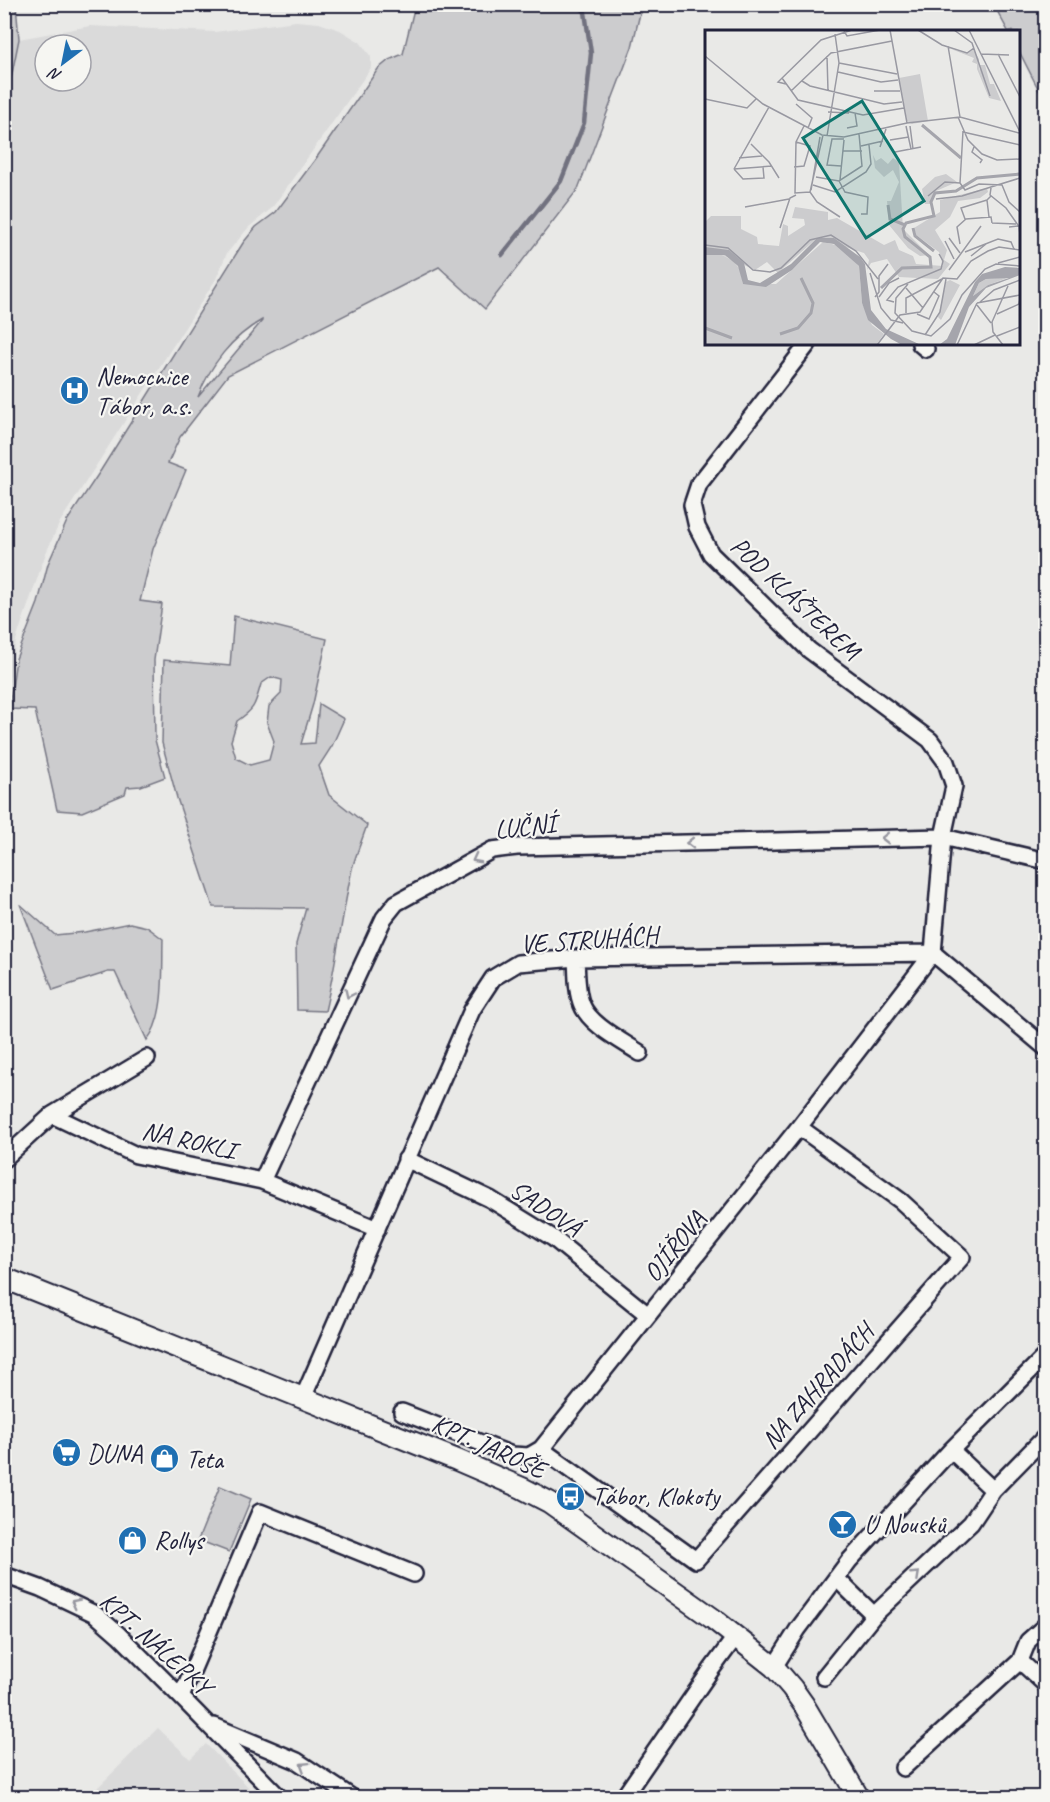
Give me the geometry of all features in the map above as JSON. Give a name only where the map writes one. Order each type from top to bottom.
[{"type":"street","name":"POD KLÁŠTEREM","points":[[807,345],[699,484],[692,505],[697,527],[711,554],[809,651],[930,740],[946,762],[954,786],[943,837],[933,953]]},
{"type":"street","name":"LUČNÍ","points":[[262,1181],[384,918],[396,903],[492,850],[517,847],[943,837],[1046,861]]},
{"type":"street","name":"VE STRUHÁCH","points":[[303,1398],[472,1010],[493,978],[518,963],[576,958],[933,953]]},
{"type":"street","points":[[933,953],[1046,1048]]},
{"type":"street","name":"OJÍŘOVA","points":[[541,1449],[800,1127],[933,953]]},
{"type":"street","points":[[576,958],[578,990],[582,1007],[598,1025],[640,1053]]},
{"type":"street","points":[[4,1159],[52,1115],[147,1058]]},
{"type":"street","name":"NA ROKLI","points":[[52,1115],[136,1155],[262,1181],[377,1229]]},
{"type":"street","name":"NA ZAHRADÁCH","points":[[541,1449],[696,1560],[962,1257],[901,1201],[800,1127]]},
{"type":"street","name":"SADOVÁ","points":[[406,1159],[490,1199],[553,1238],[648,1315]]},
{"type":"street","name":"KPT. JAROŠE","points":[[4,1278],[468,1465],[540,1497],[736,1636],[774,1667],[804,1705],[859,1797]]},
{"type":"street","points":[[774,1667],[798,1629],[849,1561],[951,1450],[1046,1355]]},
{"type":"street","points":[[402,1412],[512,1455],[529,1456],[541,1449]]},
{"type":"street","points":[[825,1677],[874,1615],[971,1523],[993,1490],[1046,1436]]},
{"type":"street","points":[[951,1450],[993,1490]]},
{"type":"street","points":[[181,1697],[260,1512],[414,1574]]},
{"type":"street","name":"KPT. NÁLEPKY","points":[[4,1575],[40,1588],[95,1614],[114,1630],[280,1797]]},
{"type":"street","points":[[836,1578],[874,1615]]},
{"type":"street","points":[[903,1768],[1020,1661],[1028,1641],[1046,1625]]},
{"type":"street","points":[[623,1797],[736,1636]]},
{"type":"street","points":[[1020,1661],[1046,1685]]},
{"type":"street","name":"KPT. NÁLEPKY","points":[[206,1723],[297,1761],[353,1797]]},
{"type":"shaded area","points":[[5,4],[16,5],[19,39],[5,108]]},
{"type":"shaded area","points":[[415,5],[642,5],[632,47],[578,189],[485,309],[439,267],[228,375],[180,437],[168,463],[186,470],[153,549],[140,601],[162,604],[154,660],[155,740],[165,777],[141,786],[127,787],[125,794],[82,812],[57,810],[35,710],[9,709],[16,659],[38,603],[48,564],[67,521],[243,243],[256,227],[276,212],[378,69],[389,60],[403,54]],"holes":[[[262,321],[198,397],[223,353],[241,335]]]},
{"type":"shaded area","points":[[994,5],[1045,5],[1045,102],[1020,53],[1020,30],[1007,30]]},
{"type":"shaded area","name":"Nemocnice Tábor, a.s.","points":[[296,21],[319,23],[340,30],[360,42],[371,57],[371,68],[272,208],[249,227],[227,253],[216,279],[60,522],[46,553],[16,640],[5,716],[5,762],[10,809],[7,832],[5,831],[4,108],[19,39],[33,36],[33,93],[93,93],[93,33],[52,33],[90,26],[215,32]]},
{"type":"shaded area","points":[[234,616],[327,639],[313,704],[301,744],[315,743],[319,704],[344,719],[332,746],[319,766],[329,795],[367,825],[352,869],[325,1011],[297,1010],[296,944],[306,908],[213,907],[177,798],[162,743],[164,660],[230,666]],"holes":[[[271,677],[282,680],[281,694],[269,706],[267,723],[274,741],[269,760],[250,765],[236,758],[231,741],[237,721],[254,706],[261,684]]]},
{"type":"shaded area","points":[[20,904],[55,935],[130,923],[147,927],[163,939],[160,1006],[153,1030],[147,1040],[115,972],[108,972],[53,990]]},
{"type":"shaded area","points":[[220,1486],[251,1499],[229,1552],[198,1540]]},
{"type":"shaded area","points":[[158,1728],[190,1759],[206,1744],[258,1797],[88,1797]]},
{"type":"waterway","points":[[502,255],[561,181],[584,123],[591,53],[585,12],[577,4]]},
{"type":"place","name":"Nemocnice Tábor, a.s.","points":[[75,391]]},
{"type":"place","name":"DUNA","points":[[66,1453]]},
{"type":"place","name":"Teta","points":[[165,1459]]},
{"type":"place","name":"Tábor, Klokoty","points":[[571,1496]]},
{"type":"place","name":"U Nousků","points":[[843,1524]]},
{"type":"place","name":"Rollys","points":[[133,1540]]}]
